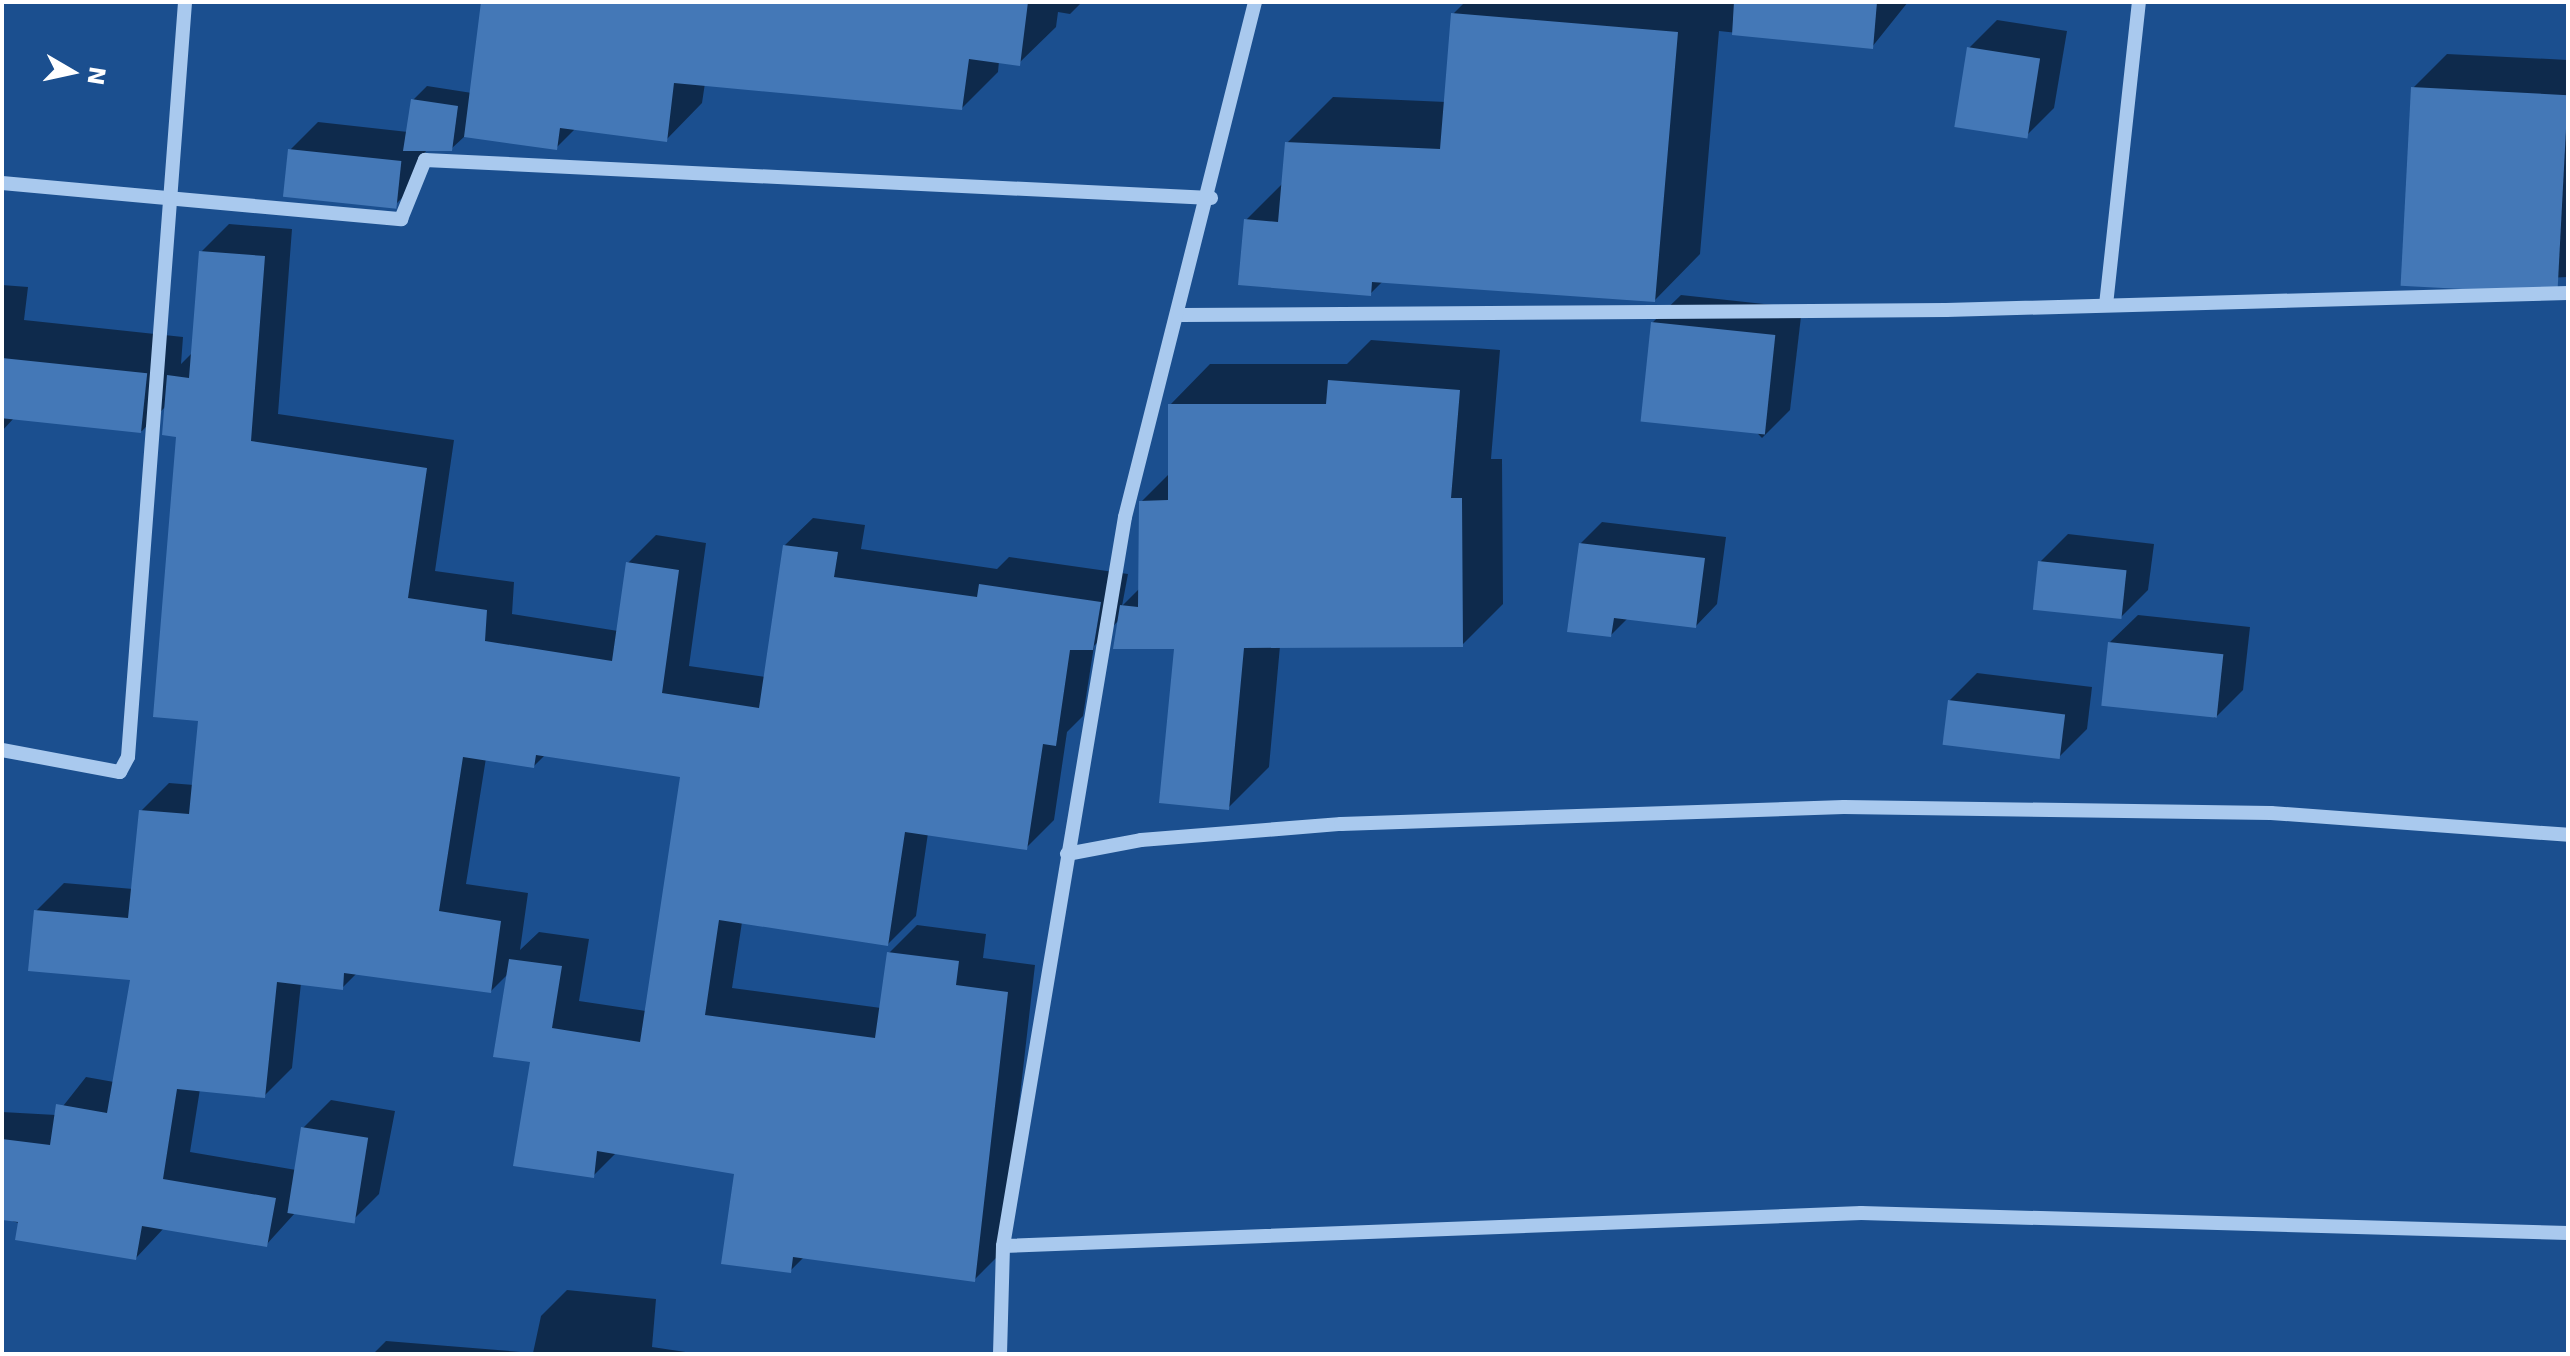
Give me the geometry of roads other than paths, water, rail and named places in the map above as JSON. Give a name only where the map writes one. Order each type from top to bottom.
[{"type":"street","points":[[2,750],[120,772],[128,757],[167,199],[185,2]]},
{"type":"street","points":[[1000,1354],[1003,1246],[1125,517],[1182,315],[1255,2]]},
{"type":"street","points":[[2106,305],[2139,2]]},
{"type":"street","points":[[2,183],[401,219],[425,160],[1211,198]]},
{"type":"street","points":[[1182,315],[2106,305],[2568,293]]},
{"type":"street","points":[[1067,854],[1141,840],[1341,824],[1844,807],[2271,813],[2568,835]]},
{"type":"street","points":[[1003,1246],[1861,1213],[2568,1233]]}]
